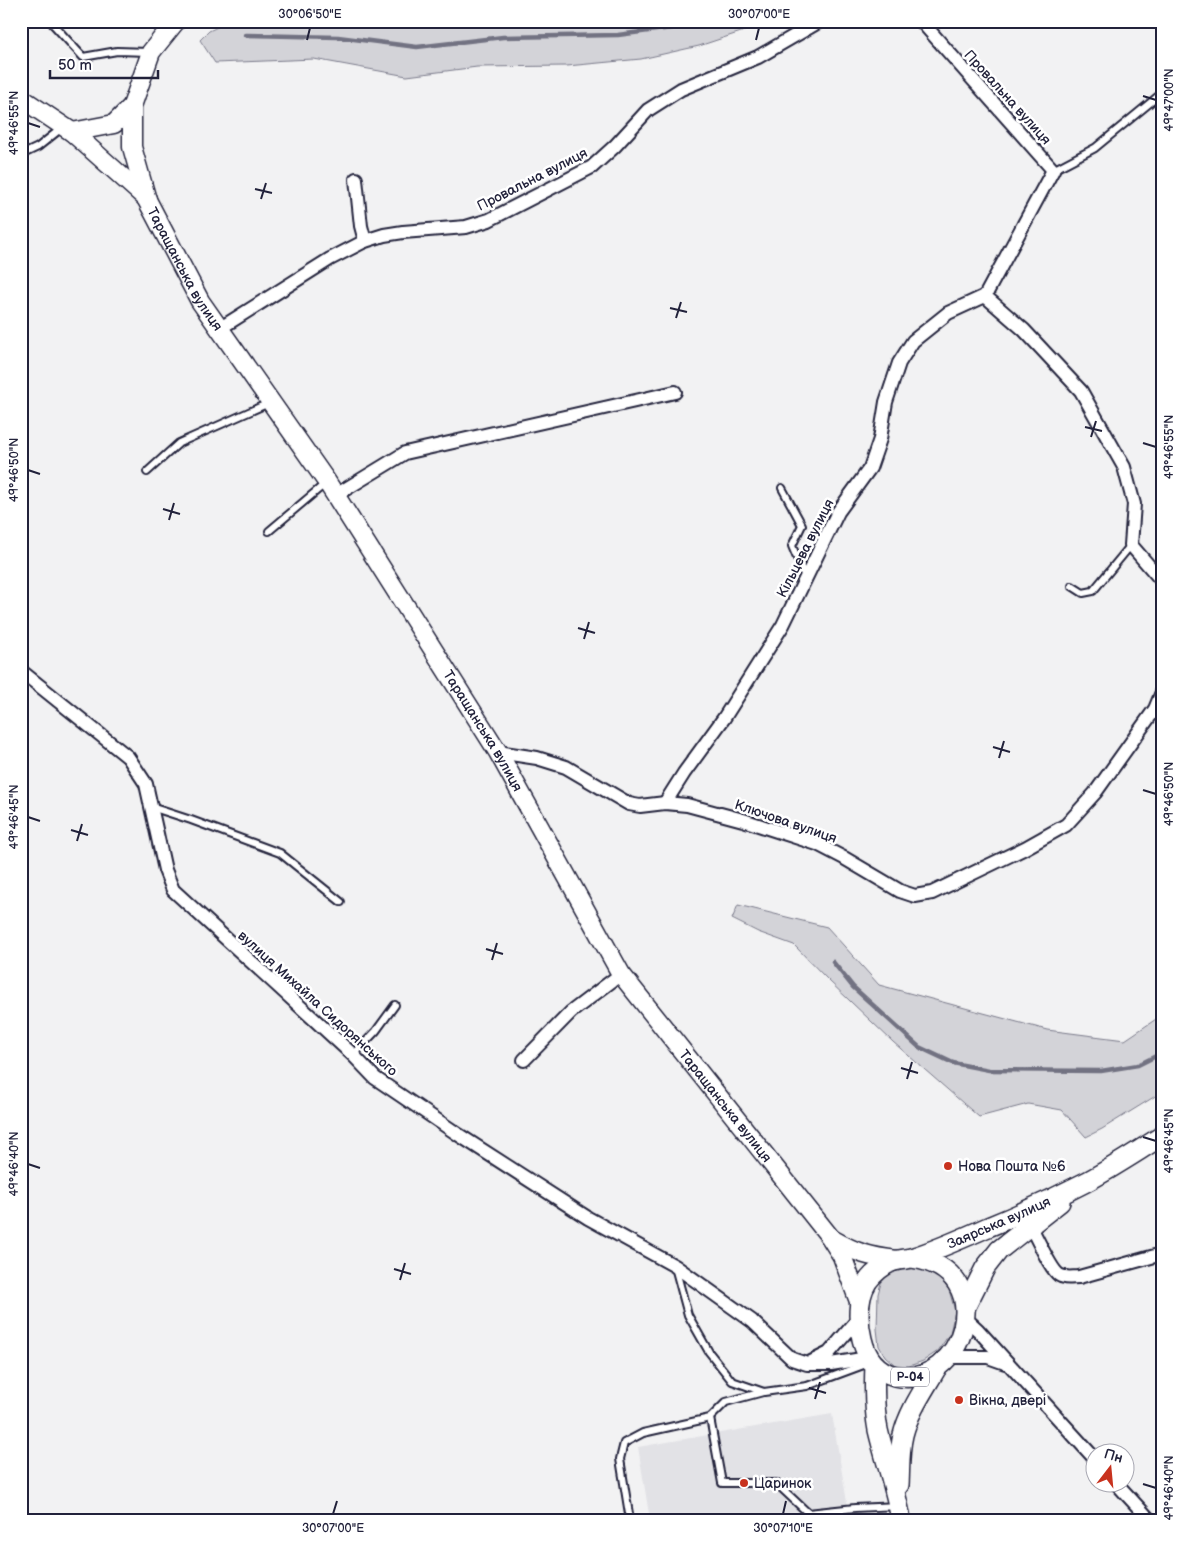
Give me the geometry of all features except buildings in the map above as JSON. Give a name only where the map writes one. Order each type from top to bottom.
[{"type":"main road","name":"Таращанська вулиця","points":[[176,21],[151,52],[132,106],[132,147],[147,200],[200,301],[331,488],[498,752],[621,974],[830,1237],[848,1271],[860,1311]]},
{"type":"main road","points":[[21,98],[68,129],[147,200]]},
{"type":"main road","points":[[68,129],[114,124],[132,106]]},
{"type":"main road","name":"Заярська вулиця","points":[[904,1259],[989,1227],[1084,1183],[1162,1136]]},
{"type":"main road","name":"Заярська вулиця","points":[[965,1312],[985,1268],[1000,1250],[1084,1183]]},
{"type":"main road","name":"Таращанська вулиця","points":[[830,1237],[851,1250],[878,1258],[904,1259]]},
{"type":"main road","points":[[904,1259],[925,1260],[937,1264],[948,1272],[957,1281],[963,1292],[965,1312]]},
{"type":"main road","name":"Р-04","points":[[900,1513],[878,1429],[871,1362],[860,1332],[860,1311],[864,1287],[872,1276],[883,1267],[904,1259]]},
{"type":"main road","name":"Р-04","points":[[900,1513],[900,1460],[904,1435],[912,1411],[957,1343],[965,1312]]},
{"type":"main road","name":"Р-04","points":[[871,1362],[895,1376],[922,1375],[942,1363]]},
{"type":"street","name":"Провальна вулиця","points":[[219,329],[330,259],[365,241],[403,232],[466,227],[489,220],[592,167],[615,146],[648,110],[681,89],[758,57],[820,21]]},
{"type":"street","name":"Провальна вулиця","points":[[920,21],[1053,170]]},
{"type":"street","points":[[1053,170],[985,296],[1024,330],[1081,391],[1124,467],[1134,504],[1131,545],[1162,581]]},
{"type":"street","points":[[356,179],[361,226],[365,241]]},
{"type":"street","name":"Кільцева вулиця","points":[[665,803],[724,718],[783,625],[800,592],[805,576],[838,512],[870,468],[880,439],[886,402],[899,363],[913,341],[948,313],[985,296]]},
{"type":"street","points":[[331,488],[405,453],[675,392]]},
{"type":"street","name":"вулиця Михайла Сидорянського","points":[[21,671],[128,758],[146,784],[165,870],[173,890],[353,1055],[375,1078],[459,1136],[588,1218],[675,1266],[752,1321],[792,1358],[807,1364]]},
{"type":"street","name":"Ключова вулиця","points":[[498,752],[537,758],[566,768],[629,804],[640,806],[665,803],[687,805],[743,820],[817,844],[900,891],[915,896],[932,893],[1025,848],[1066,825],[1095,793],[1155,710],[1162,692]]},
{"type":"street","points":[[524,1060],[571,1012],[621,974]]},
{"type":"street","points":[[1030,1226],[1050,1266],[1057,1274],[1065,1278],[1079,1277],[1162,1254]]},
{"type":"street","points":[[807,1364],[829,1353],[860,1311]]},
{"type":"street","points":[[965,1312],[1007,1364],[1086,1449]]},
{"type":"street","points":[[942,1363],[988,1357],[1007,1364]]},
{"type":"street","points":[[807,1364],[871,1362]]},
{"type":"street","points":[[1126,1494],[1150,1520]]},
{"type":"lane","points":[[50,21],[82,57],[117,51],[151,52]]},
{"type":"lane","points":[[1053,170],[1095,148],[1162,93]]},
{"type":"lane","points":[[21,155],[68,129]]},
{"type":"lane","points":[[147,472],[179,443],[270,402]]},
{"type":"lane","points":[[269,531],[331,488]]},
{"type":"lane","points":[[782,488],[802,524],[792,546],[805,576]]},
{"type":"lane","points":[[1072,586],[1084,593],[1093,591],[1131,545]]},
{"type":"lane","points":[[151,807],[280,853],[341,902]]},
{"type":"lane","points":[[353,1055],[376,1031],[395,1005]]},
{"type":"lane","points":[[675,1266],[688,1315],[709,1352],[732,1381],[764,1392]]},
{"type":"lane","points":[[630,1520],[620,1459],[624,1443],[643,1433],[710,1418],[726,1402],[764,1392],[807,1386],[871,1362]]},
{"type":"lane","points":[[710,1418],[722,1482],[776,1483],[808,1513],[855,1508],[900,1513]]},
{"type":"shaded area","points":[[230,21],[354,21],[400,27],[488,21],[767,21],[747,30],[699,46],[641,59],[567,66],[477,67],[407,76],[314,59],[215,63],[200,40],[209,31]]},
{"type":"shaded area","points":[[738,905],[827,927],[879,985],[1047,1030],[1125,1040],[1162,1015],[1162,1092],[1086,1137],[1062,1110],[1028,1104],[979,1117],[893,1042],[794,945],[758,932],[732,919]]},
{"type":"shaded area","points":[[911,1265],[940,1275],[949,1290],[955,1311],[950,1333],[938,1351],[923,1361],[909,1366],[895,1365],[885,1356],[879,1346],[877,1329],[878,1294],[881,1283],[887,1275]]},
{"type":"shaded area","name":"Царинок","points":[[832,1414],[850,1520],[650,1520],[638,1447]]},
{"type":"waterway","points":[[245,35],[338,37],[417,47],[503,37],[618,35],[687,26],[701,21]]},
{"type":"waterway","points":[[833,962],[853,987],[919,1047],[953,1063],[989,1070],[1101,1071],[1138,1065],[1162,1053]]},
{"type":"place","name":"Нова Пошта №6","points":[[948,1166]]},
{"type":"place","name":"Вікна, двері","points":[[959,1400]]},
{"type":"place","name":"Царинок","points":[[744,1483]]}]
